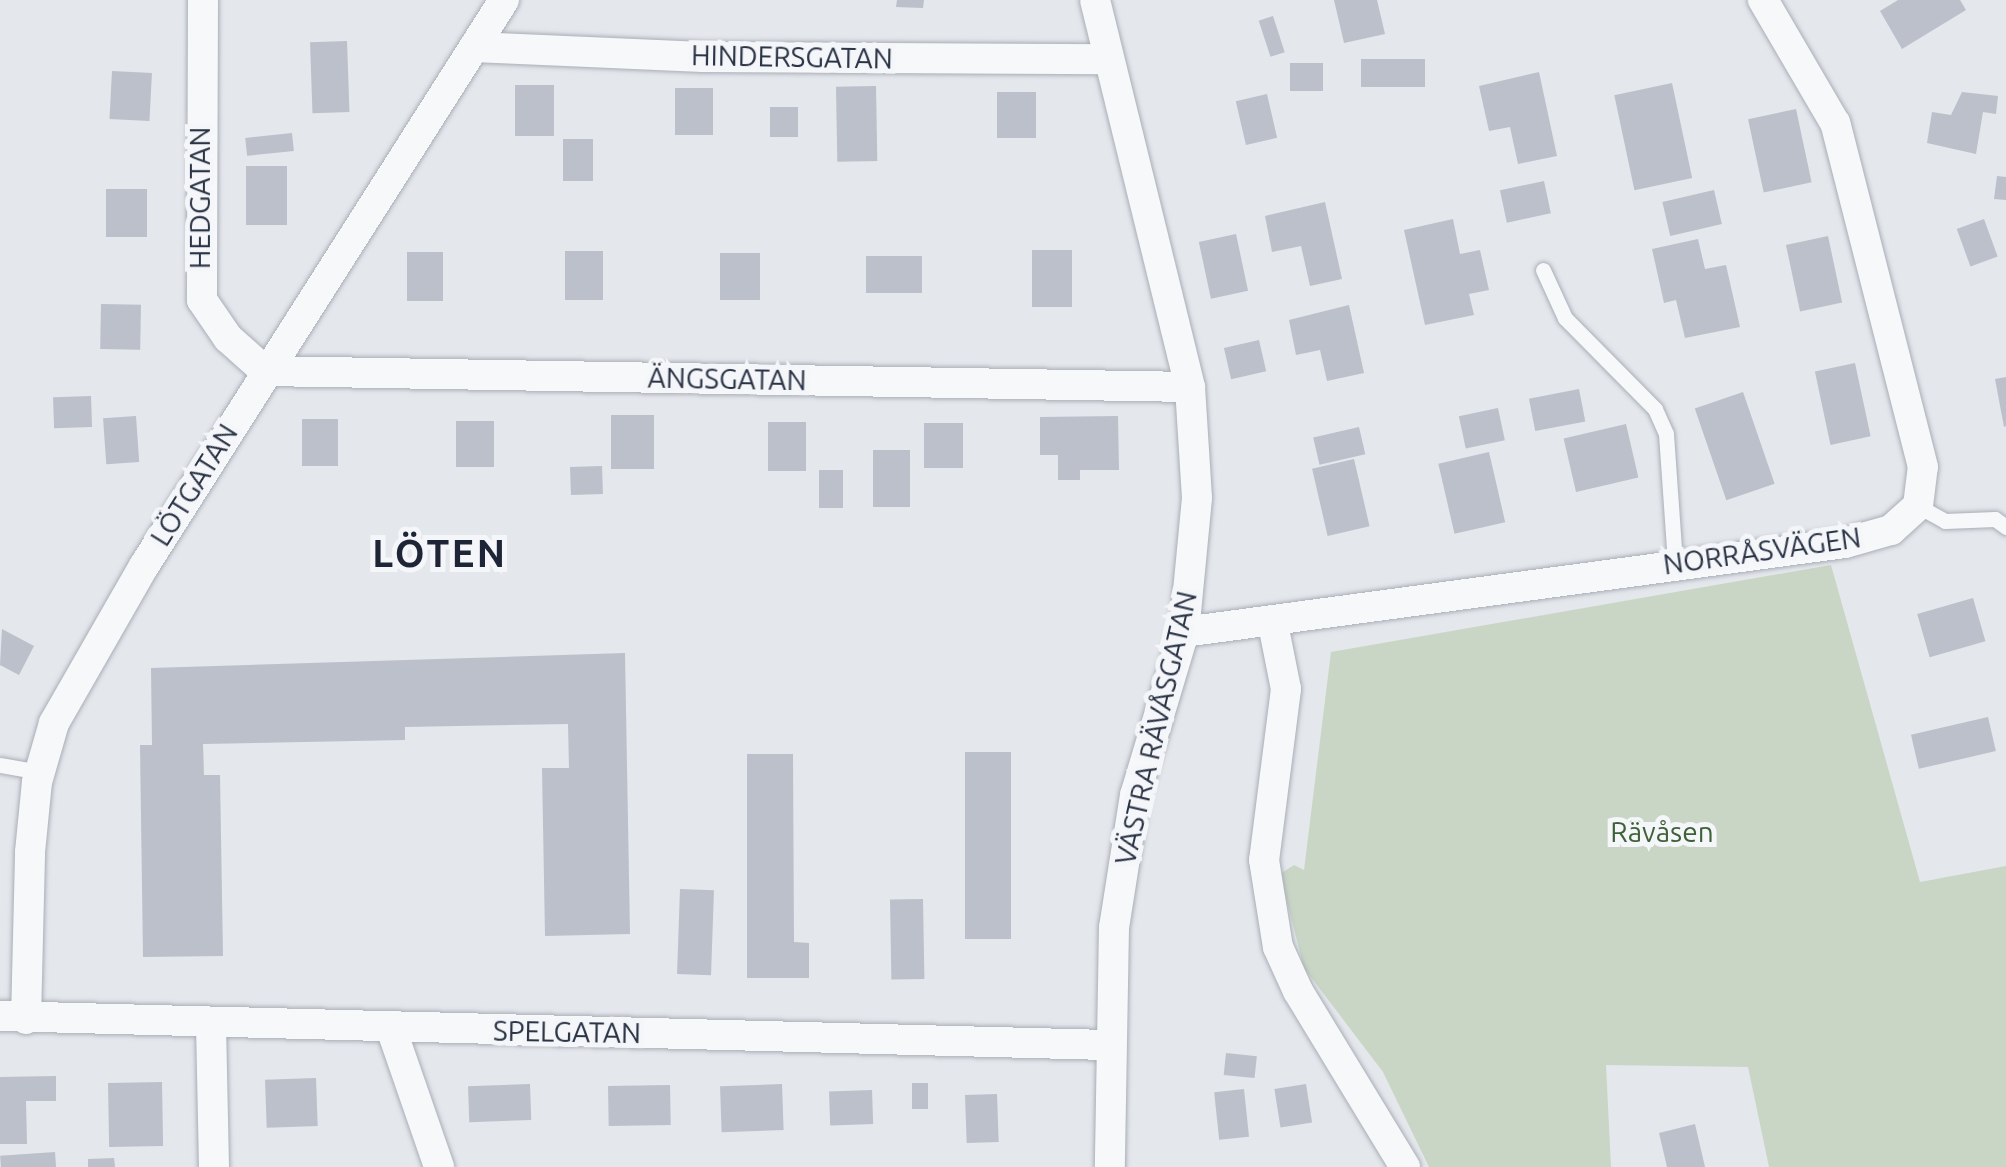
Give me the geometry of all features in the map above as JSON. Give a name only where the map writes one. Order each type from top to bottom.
[{"type":"street","name":"HEDGATAN","points":[[203,0],[202,300],[228,338],[266,371]]},
{"type":"street","name":"LÖTGATAN","points":[[9,1020],[40,772],[54,723],[110,620],[504,0]]},
{"type":"street","name":"VÄSTRA RÄVÅSGATAN","points":[[1095,0],[1190,387],[1197,498],[1184,632],[1128,828],[1114,927],[1108,1045],[1110,1167]]},
{"type":"street","points":[[1763,0],[1835,123],[1923,467],[1918,506]]},
{"type":"street","name":"HINDERSGATAN","points":[[474,47],[703,57],[1110,59]]},
{"type":"street","name":"ÄNGSGATAN","points":[[266,371],[1190,387]]},
{"type":"street","name":"NORRÅSVÄGEN","points":[[1184,632],[1272,624],[1675,563],[1845,543],[1891,530],[1918,506]]},
{"type":"street","points":[[1272,624],[1286,689],[1264,860],[1278,948],[1405,1167]]},
{"type":"street","name":"SPELGATAN","points":[[9,1020],[1108,1045]]},
{"type":"street","points":[[211,1024],[214,1167]]},
{"type":"street","points":[[391,1028],[438,1167]]},
{"type":"lane","points":[[1543,270],[1564,318],[1655,409],[1666,434],[1675,563]]},
{"type":"lane","points":[[1918,506],[1945,521],[1995,518],[2006,527]]},
{"type":"lane","points":[[0,765],[40,772]]},
{"type":"green space","name":"Rävåsen","points":[[1831,565],[1920,882],[2006,866],[2006,1167],[1769,1167],[1748,1067],[1606,1065],[1611,1167],[1429,1167],[1383,1072],[1304,968],[1280,874],[1294,865],[1304,870],[1331,652]]},
{"type":"building","points":[[897,0],[924,0],[923,8],[896,7]]},
{"type":"building","points":[[1334,0],[1377,0],[1385,34],[1344,43]]},
{"type":"building","points":[[1898,0],[1960,0],[1966,10],[1902,49],[1880,11]]},
{"type":"building","points":[[1273,16],[1285,52],[1270,57],[1259,21]]},
{"type":"building","points":[[347,41],[349,112],[313,113],[310,42]]},
{"type":"building","points":[[1361,59],[1425,59],[1425,87],[1361,87]]},
{"type":"building","points":[[1290,63],[1323,63],[1323,91],[1290,91]]},
{"type":"building","points":[[112,71],[152,73],[149,121],[109,119]]},
{"type":"building","points":[[1539,72],[1557,156],[1518,164],[1510,127],[1489,131],[1479,86]]},
{"type":"building","points":[[1672,83],[1692,178],[1634,190],[1614,95]]},
{"type":"building","points":[[515,85],[554,85],[554,136],[515,136]]},
{"type":"building","points":[[876,86],[877,161],[837,162],[836,87]]},
{"type":"building","points":[[675,88],[713,88],[713,135],[675,135]]},
{"type":"building","points":[[997,92],[1036,92],[1036,138],[997,138]]},
{"type":"building","points":[[1962,92],[1998,96],[1996,114],[1983,112],[1976,154],[1927,143],[1932,112],[1951,115]]},
{"type":"building","points":[[1267,94],[1277,138],[1246,145],[1236,101]]},
{"type":"building","points":[[770,107],[798,107],[798,137],[770,137]]},
{"type":"building","points":[[1796,109],[1812,182],[1764,193],[1748,119]]},
{"type":"building","points":[[292,133],[294,151],[247,156],[245,138]]},
{"type":"building","points":[[563,139],[593,139],[593,181],[563,181]]},
{"type":"building","points":[[246,166],[287,166],[287,225],[246,225]]},
{"type":"building","points":[[1997,176],[2006,177],[2006,200],[1994,199]]},
{"type":"building","points":[[1544,181],[1551,213],[1507,223],[1500,190]]},
{"type":"building","points":[[106,189],[147,189],[147,237],[106,237]]},
{"type":"building","points":[[1714,190],[1722,224],[1670,236],[1662,202]]},
{"type":"building","points":[[1325,202],[1342,279],[1310,286],[1301,246],[1272,252],[1265,216]]},
{"type":"building","points":[[1453,219],[1460,254],[1480,250],[1489,290],[1469,294],[1474,315],[1425,325],[1404,230]]},
{"type":"building","points":[[1984,219],[1998,257],[1970,267],[1957,229]]},
{"type":"building","points":[[1236,234],[1248,291],[1211,299],[1199,242]]},
{"type":"building","points":[[1828,236],[1842,303],[1800,311],[1786,245]]},
{"type":"building","points":[[1698,239],[1705,269],[1726,265],[1740,327],[1685,338],[1676,300],[1664,303],[1652,249]]},
{"type":"building","points":[[1032,250],[1072,250],[1072,307],[1032,307]]},
{"type":"building","points":[[565,251],[603,251],[603,300],[565,300]]},
{"type":"building","points":[[407,252],[443,252],[443,301],[407,301]]},
{"type":"building","points":[[720,253],[760,253],[760,300],[720,300]]},
{"type":"building","points":[[866,256],[922,256],[922,293],[866,293]]},
{"type":"building","points":[[101,304],[141,305],[140,350],[100,349]]},
{"type":"building","points":[[1349,305],[1364,373],[1327,381],[1320,350],[1296,355],[1289,320]]},
{"type":"building","points":[[1259,340],[1266,371],[1231,379],[1224,348]]},
{"type":"building","points":[[1855,363],[1871,436],[1830,445],[1815,372]]},
{"type":"building","points":[[2006,377],[2006,426],[2004,427],[1995,379]]},
{"type":"building","points":[[1579,389],[1585,421],[1535,431],[1529,399]]},
{"type":"building","points":[[1743,392],[1775,484],[1726,500],[1695,409]]},
{"type":"building","points":[[91,396],[92,427],[54,428],[53,397]]},
{"type":"building","points":[[1498,408],[1505,440],[1466,449],[1459,416]]},
{"type":"building","points":[[611,415],[654,415],[654,469],[611,469]]},
{"type":"building","points":[[136,416],[139,462],[106,464],[103,418]]},
{"type":"building","points":[[1118,416],[1119,470],[1080,470],[1080,480],[1058,480],[1058,455],[1040,455],[1040,417]]},
{"type":"building","points":[[302,419],[338,419],[338,466],[302,466]]},
{"type":"building","points":[[456,421],[494,421],[494,467],[456,467]]},
{"type":"building","points":[[768,422],[806,422],[806,471],[768,471]]},
{"type":"building","points":[[924,423],[963,423],[963,468],[924,468]]},
{"type":"building","points":[[1626,424],[1638,478],[1576,492],[1564,438]]},
{"type":"building","points":[[1359,427],[1365,454],[1320,465],[1313,438]]},
{"type":"building","points":[[873,450],[910,450],[910,507],[873,507]]},
{"type":"building","points":[[1489,452],[1505,522],[1455,534],[1438,464]]},
{"type":"building","points":[[1354,459],[1370,526],[1328,536],[1312,469]]},
{"type":"building","points":[[602,466],[603,494],[571,495],[570,467]]},
{"type":"building","points":[[819,470],[843,470],[843,508],[819,508]]},
{"type":"building","points":[[1973,598],[1985,641],[1930,657],[1917,614]]},
{"type":"building","points":[[2,629],[34,646],[19,675],[0,665]]},
{"type":"building","points":[[625,653],[630,934],[545,936],[542,768],[569,768],[568,724],[405,727],[405,740],[203,744],[204,775],[220,775],[223,956],[143,957],[140,745],[152,745],[151,668]]},
{"type":"building","points":[[1988,717],[1996,751],[1919,769],[1911,735]]},
{"type":"building","points":[[965,752],[1011,752],[1011,939],[965,939]]},
{"type":"building","points":[[747,754],[793,754],[794,942],[809,943],[809,978],[747,978]]},
{"type":"building","points":[[680,889],[714,890],[711,975],[677,974]]},
{"type":"building","points":[[923,899],[924,979],[891,980],[890,900]]},
{"type":"building","points":[[1226,1053],[1257,1056],[1255,1078],[1224,1075]]},
{"type":"building","points":[[56,1076],[56,1101],[26,1101],[27,1144],[0,1144],[0,1077]]},
{"type":"building","points":[[316,1078],[318,1126],[267,1128],[265,1080]]},
{"type":"building","points":[[162,1082],[163,1146],[109,1147],[108,1083]]},
{"type":"building","points":[[912,1083],[928,1083],[928,1109],[912,1109]]},
{"type":"building","points":[[530,1084],[531,1120],[469,1122],[468,1086]]},
{"type":"building","points":[[782,1084],[784,1130],[722,1132],[720,1086]]},
{"type":"building","points":[[1306,1084],[1312,1123],[1280,1128],[1274,1089]]},
{"type":"building","points":[[670,1085],[671,1125],[609,1126],[608,1086]]},
{"type":"building","points":[[1244,1089],[1249,1137],[1219,1140],[1214,1092]]},
{"type":"building","points":[[872,1090],[873,1124],[830,1125],[829,1092]]},
{"type":"building","points":[[997,1094],[999,1142],[967,1143],[965,1095]]},
{"type":"building","points":[[1695,1124],[1705,1167],[1667,1167],[1659,1133]]},
{"type":"building","points":[[55,1152],[56,1167],[1,1167],[0,1156]]},
{"type":"building","points":[[114,1158],[115,1167],[88,1167],[88,1159]]},
{"type":"district","name":"LÖTEN","points":[[440,554]]}]
